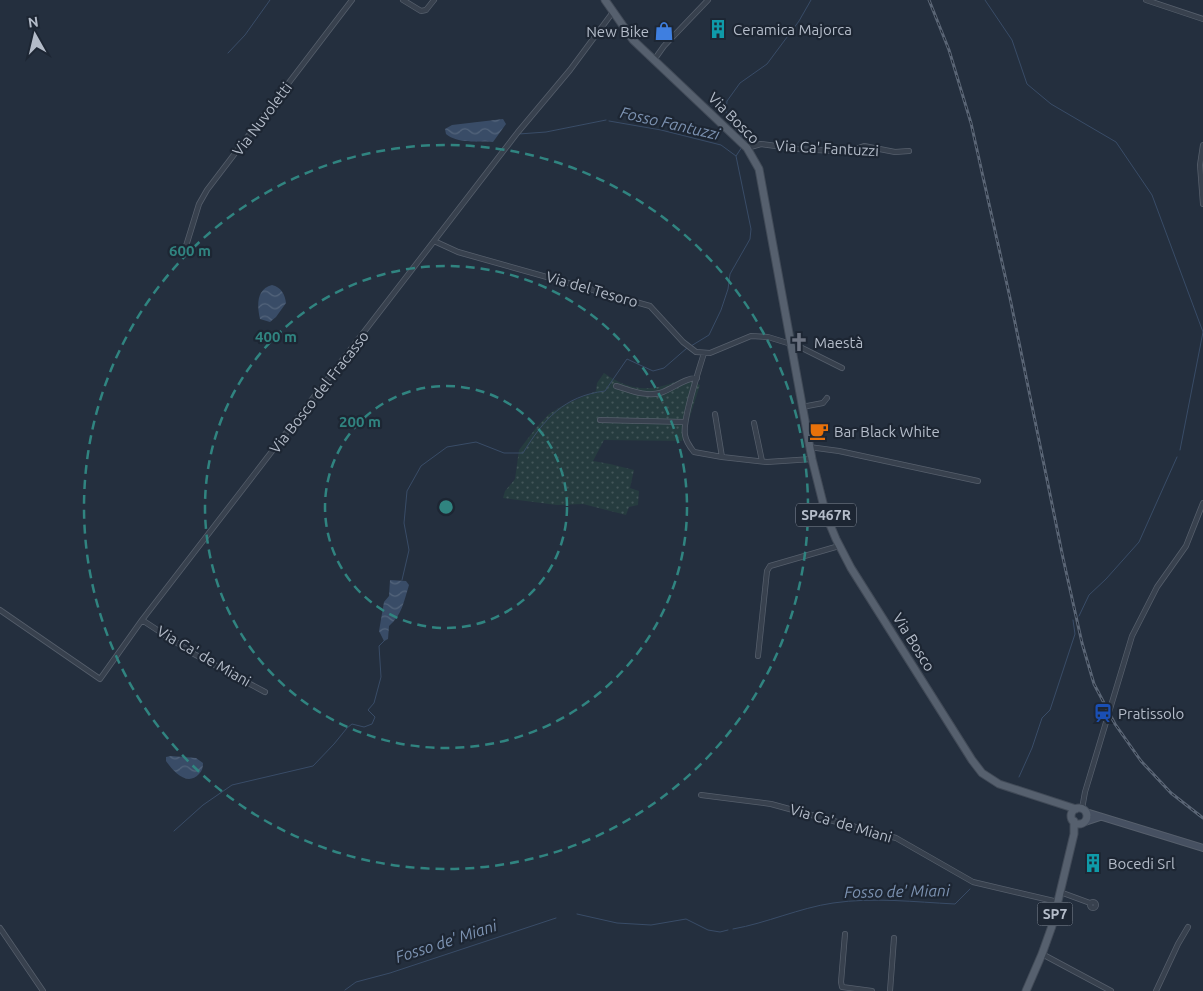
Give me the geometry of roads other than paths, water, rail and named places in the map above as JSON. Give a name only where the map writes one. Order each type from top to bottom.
[{"type":"main road","name":"Via Bosco","points":[[605,0],[633,40],[744,145],[759,169],[764,188],[809,447],[823,506],[839,546],[876,609],[976,766],[989,779],[999,784],[1054,803],[1203,848]]},
{"type":"main road","name":"Via Bosco","points":[[1054,803],[1078,824],[1104,817]]},
{"type":"main road","points":[[1073,820],[1073,813],[1081,810],[1087,817],[1084,822]]},
{"type":"main road","name":"SP7","points":[[1026,991],[1042,954],[1058,902],[1074,834],[1073,820]]},
{"type":"main road","name":"SP7","points":[[1074,834],[1084,822]]},
{"type":"street","name":"Via Nuvoletti","points":[[186,246],[199,204],[207,190],[352,0]]},
{"type":"street","points":[[403,0],[421,11],[426,10],[434,0]]},
{"type":"street","points":[[654,60],[664,46],[708,0]]},
{"type":"street","points":[[1146,0],[1203,19]]},
{"type":"street","name":"Via Bosco del Fracasso","points":[[0,610],[100,679],[142,620],[518,132],[570,70],[613,12]]},
{"type":"street","name":"Via Ca' Fantuzzi","points":[[744,145],[761,144],[834,151],[850,151],[864,146],[895,152],[909,151]]},
{"type":"street","points":[[1203,145],[1200,164],[1203,204]]},
{"type":"street","name":"Via del Tesoro","points":[[434,241],[458,252],[650,306],[683,342],[696,352],[704,353]]},
{"type":"street","points":[[812,460],[762,461],[722,458],[694,452],[688,445],[684,434],[685,422],[704,353],[710,353],[751,336],[768,337],[800,347],[842,368]]},
{"type":"street","points":[[616,386],[644,394],[652,394],[668,390],[692,378],[697,378]]},
{"type":"street","points":[[802,407],[823,403],[827,398]]},
{"type":"street","points":[[715,414],[722,458]]},
{"type":"street","points":[[600,420],[685,422]]},
{"type":"street","points":[[754,423],[762,461]]},
{"type":"street","points":[[809,447],[838,451],[978,481]]},
{"type":"street","points":[[1081,810],[1132,636],[1157,587],[1186,546],[1203,503]]},
{"type":"street","points":[[758,656],[767,571],[770,566],[839,546]]},
{"type":"street","name":"Via Ca' de Miani","points":[[142,620],[194,654],[265,692]]},
{"type":"street","name":"Via Ca' de Miani","points":[[701,795],[771,804],[887,835],[896,838],[973,882],[1058,902]]},
{"type":"street","points":[[1060,892],[1090,904]]},
{"type":"street","points":[[1156,991],[1188,927]]},
{"type":"street","points":[[0,928],[43,991]]},
{"type":"street","points":[[845,934],[842,987],[872,991]]},
{"type":"street","points":[[890,991],[894,938]]},
{"type":"street","points":[[1042,954],[1108,990]]},
{"type":"water","points":[[503,119],[506,124],[493,142],[462,141],[446,134],[445,129],[452,125]]},
{"type":"water","points":[[272,285],[282,291],[286,303],[270,322],[260,319],[258,304],[260,294]]},
{"type":"water","points":[[390,580],[406,581],[409,585],[400,612],[389,626],[388,639],[384,641],[379,631],[384,602],[389,596]]},
{"type":"water","points":[[166,757],[196,758],[203,763],[202,771],[194,778],[185,778],[172,769],[166,761]]},
{"type":"waterway","points":[[228,53],[245,35],[270,0]]},
{"type":"waterway","name":"Fosso Fantuzzi","points":[[745,143],[746,141],[731,124],[726,112],[727,101],[740,83],[767,64],[799,21],[811,0]]},
{"type":"waterway","name":"Fosso de' Miani","points":[[985,0],[1012,40],[1027,84],[1051,104],[1116,142],[1152,195],[1203,332],[1180,450]]},
{"type":"waterway","name":"Fosso Fantuzzi","points":[[519,134],[546,132],[606,120]]},
{"type":"waterway","name":"Fosso Fantuzzi","points":[[609,121],[661,130],[721,145],[736,156],[742,147]]},
{"type":"waterway","points":[[691,346],[709,335],[721,310],[728,289],[730,274],[750,239],[751,229],[736,156]]},
{"type":"waterway","points":[[402,580],[409,550],[404,523],[407,491],[421,466],[447,447],[476,442],[504,453],[523,453],[539,430],[556,411],[578,398],[605,391],[627,359],[653,371],[664,368],[687,348]]},
{"type":"waterway","name":"Fosso de' Miani","points":[[1079,616],[1089,595],[1139,542],[1177,457]]},
{"type":"waterway","name":"Fosso de' Miani","points":[[1019,777],[1032,748],[1042,718],[1050,710],[1075,634],[1073,620]]},
{"type":"waterway","points":[[174,831],[203,805],[232,785],[313,766],[352,724],[364,727],[372,724],[375,717],[368,710],[374,703],[381,677],[379,646],[384,641]]},
{"type":"waterway","name":"Fosso de' Miani","points":[[733,929],[820,905],[848,901],[894,900],[955,904],[970,889]]},
{"type":"waterway","name":"Fosso de' Miani","points":[[577,914],[617,923],[651,925],[686,919],[708,930],[720,932],[728,930]]},
{"type":"waterway","name":"Fosso de' Miani","points":[[345,990],[356,982],[390,973],[556,918]]},
{"type":"railway","points":[[929,0],[949,50],[971,123],[1010,298],[1063,558],[1082,643],[1094,684],[1115,724],[1141,761],[1171,793],[1203,818]]},
{"type":"place","name":"Ceramica Majorca","points":[[718,29]]},
{"type":"place","name":"New Bike","points":[[664,31]]},
{"type":"place","name":"Maestà","points":[[799,342]]},
{"type":"place","name":"Bar Black White","points":[[819,431]]},
{"type":"place","name":"Pratissolo","points":[[1103,713]]},
{"type":"place","name":"Bocedi Srl","points":[[1093,863]]}]
